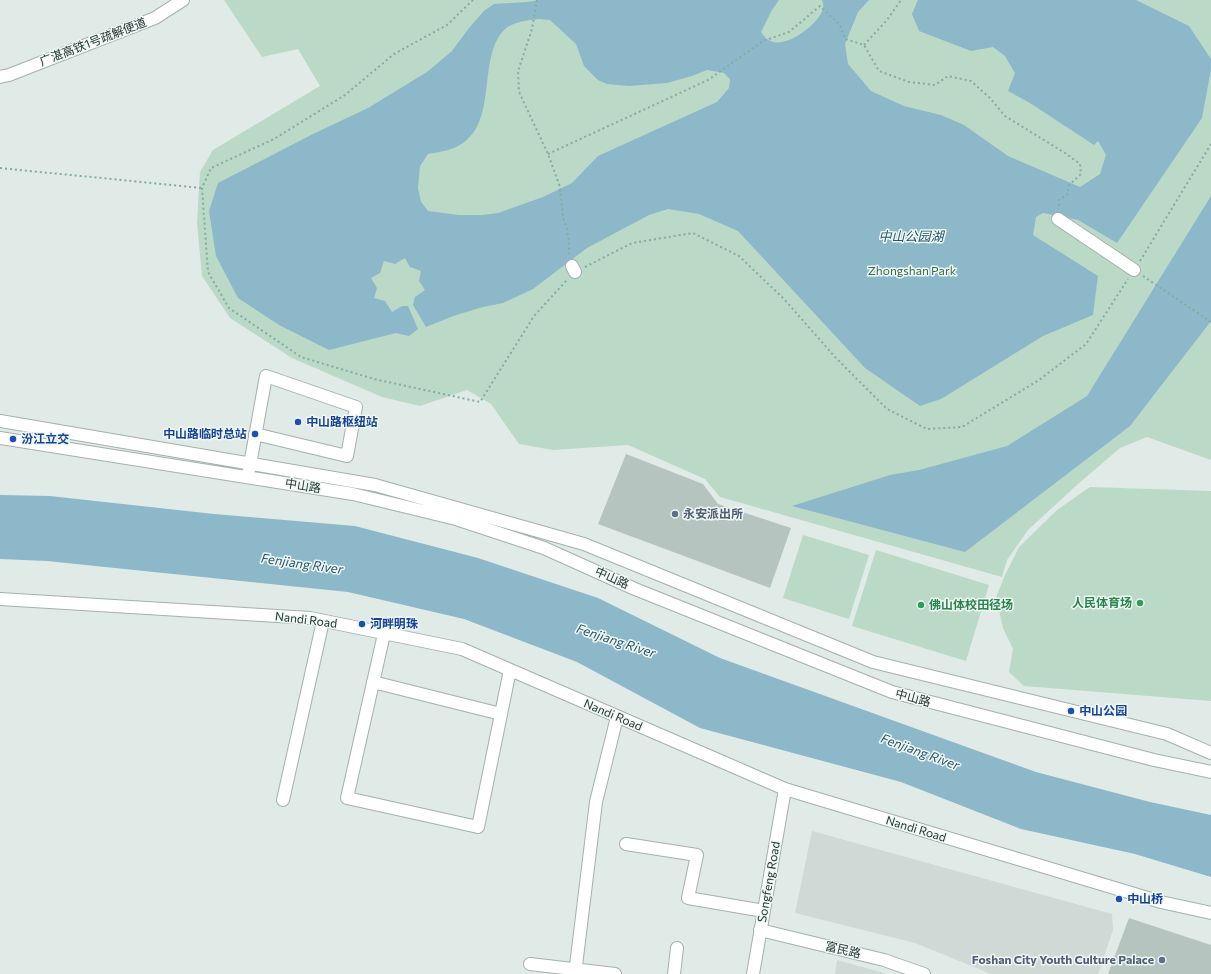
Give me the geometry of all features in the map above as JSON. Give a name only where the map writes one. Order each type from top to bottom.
[{"type":"street","name":"广湛高铁1号疏解便道","points":[[0,77],[9,75],[156,18],[183,0]]},
{"type":"street","points":[[1058,219],[1134,270]]},
{"type":"street","points":[[247,478],[250,464],[255,434],[266,376],[356,407],[347,456],[255,434]]},
{"type":"street","name":"中山路","points":[[0,421],[375,485],[584,544],[873,662],[1167,734],[1211,753]]},
{"type":"street","name":"中山路","points":[[0,438],[353,494],[456,519],[544,548],[635,589],[892,692],[1154,760],[1211,772]]},
{"type":"street","name":"Nandi Road","points":[[0,599],[310,618],[462,649],[785,789],[1161,902],[1211,913]]},
{"type":"street","points":[[283,800],[323,621]]},
{"type":"street","points":[[384,634],[347,798],[478,827],[510,670]]},
{"type":"street","points":[[373,682],[501,714]]},
{"type":"street","points":[[575,972],[596,802],[617,717]]},
{"type":"street","name":"Songfeng Road","points":[[753,974],[785,789]]},
{"type":"street","points":[[626,844],[697,855],[688,898],[764,911]]},
{"type":"street","name":"富民路","points":[[760,930],[884,960],[924,974]]},
{"type":"street","points":[[674,974],[677,948]]},
{"type":"street","points":[[530,964],[575,972],[615,974]]},
{"type":"path","points":[[537,0],[532,29],[518,71],[519,92],[548,154],[560,187],[563,217],[569,240],[568,252],[574,269]]},
{"type":"path","points":[[864,45],[887,20],[901,0]]},
{"type":"path","points":[[548,154],[708,80],[763,41],[789,32],[820,6],[840,25],[845,39],[864,45],[878,70],[909,82],[935,85],[948,76],[971,80],[990,98],[1005,116],[1066,153],[1080,164],[1081,174],[1068,186],[1068,194],[1059,200],[1058,219]]},
{"type":"path","points":[[1134,270],[1211,144]]},
{"type":"path","points":[[0,168],[202,188]]},
{"type":"path","points":[[1155,284],[1211,322]]},
{"type":"shaded area","points":[[812,831],[1112,914],[1113,930],[1098,974],[991,974],[915,943],[795,913]]},
{"type":"shaded area","points":[[837,960],[884,973],[886,974],[835,974]]},
{"type":"green space","name":"Zhongshan Park","points":[[224,0],[1211,0],[1211,460],[1147,437],[1120,448],[1028,530],[1007,560],[1002,577],[720,497],[705,479],[628,445],[553,450],[519,444],[491,404],[467,390],[420,406],[382,397],[292,358],[230,318],[202,276],[197,223],[200,172],[213,150],[320,86],[298,49],[262,57]]},
{"type":"green space","points":[[1090,487],[1211,491],[1211,701],[1024,686],[1009,672],[1013,649],[1003,628],[996,597],[1006,573],[1019,547],[1057,510]]},
{"type":"green space","points":[[803,535],[869,555],[849,619],[783,598]]},
{"type":"green space","name":"佛山体校田径场","points":[[876,550],[989,585],[966,661],[852,626]]},
{"type":"water","name":"中山公园湖","points":[[540,0],[779,0],[761,32],[766,38],[774,42],[782,42],[799,35],[814,22],[820,15],[823,8],[822,0],[869,0],[858,12],[845,44],[848,64],[871,91],[904,106],[941,115],[964,125],[1008,156],[1080,187],[1100,174],[1106,155],[1098,141],[1094,145],[1030,103],[1008,91],[1015,73],[1005,56],[993,47],[971,51],[919,31],[912,14],[918,0],[1136,0],[1189,26],[1211,59],[1211,69],[1202,118],[1117,243],[1078,220],[1043,213],[1036,217],[1033,235],[1098,276],[1093,315],[1043,336],[941,399],[920,406],[865,368],[738,231],[699,214],[668,209],[649,215],[587,248],[533,289],[503,303],[453,316],[426,327],[413,305],[415,297],[425,290],[419,281],[421,271],[410,267],[405,258],[395,264],[384,261],[380,273],[371,278],[377,288],[374,298],[385,301],[392,312],[402,306],[408,306],[418,329],[409,336],[396,333],[329,350],[279,325],[238,298],[216,256],[209,211],[218,183],[313,134],[368,108],[427,72],[452,51],[485,10],[494,4]],"holes":[[[535,19],[550,20],[576,44],[584,66],[598,80],[607,84],[629,86],[667,83],[707,70],[724,73],[730,79],[729,88],[717,102],[598,156],[572,183],[543,197],[498,213],[482,215],[459,215],[428,211],[421,202],[418,188],[420,166],[428,154],[455,147],[463,143],[474,132],[480,119],[484,104],[492,55],[497,41],[505,29],[512,25]]]},
{"type":"water","points":[[1211,196],[1211,321],[1130,426],[965,552],[792,506],[890,475],[919,470],[1007,446],[1087,396]]},
{"type":"water","name":"Fenjiang River","points":[[0,495],[50,496],[214,514],[355,526],[478,558],[598,598],[720,658],[1036,772],[1150,802],[1211,815],[1211,877],[1135,854],[1021,829],[901,782],[700,728],[577,662],[464,619],[348,592],[47,561],[0,559]]},
{"type":"building","name":"永安派出所","points":[[626,454],[703,484],[718,504],[791,528],[770,588],[598,524]]},
{"type":"building","name":"Foshan City Youth Culture Palace","points":[[1129,918],[1211,945],[1211,974],[1108,974]]},
{"type":"place","name":"中山路枢纽站","points":[[298,422]]},
{"type":"place","name":"中山路临时总站","points":[[255,434]]},
{"type":"place","name":"汾江立交","points":[[13,439]]},
{"type":"place","name":"永安派出所","points":[[675,514]]},
{"type":"place","name":"人民体育场","points":[[1140,603]]},
{"type":"place","name":"佛山体校田径场","points":[[921,605]]},
{"type":"place","name":"河畔明珠","points":[[362,624]]},
{"type":"place","name":"中山公园","points":[[1071,711]]},
{"type":"place","name":"中山桥","points":[[1119,899]]},
{"type":"place","name":"Foshan City Youth Culture Palace","points":[[1162,960]]}]
